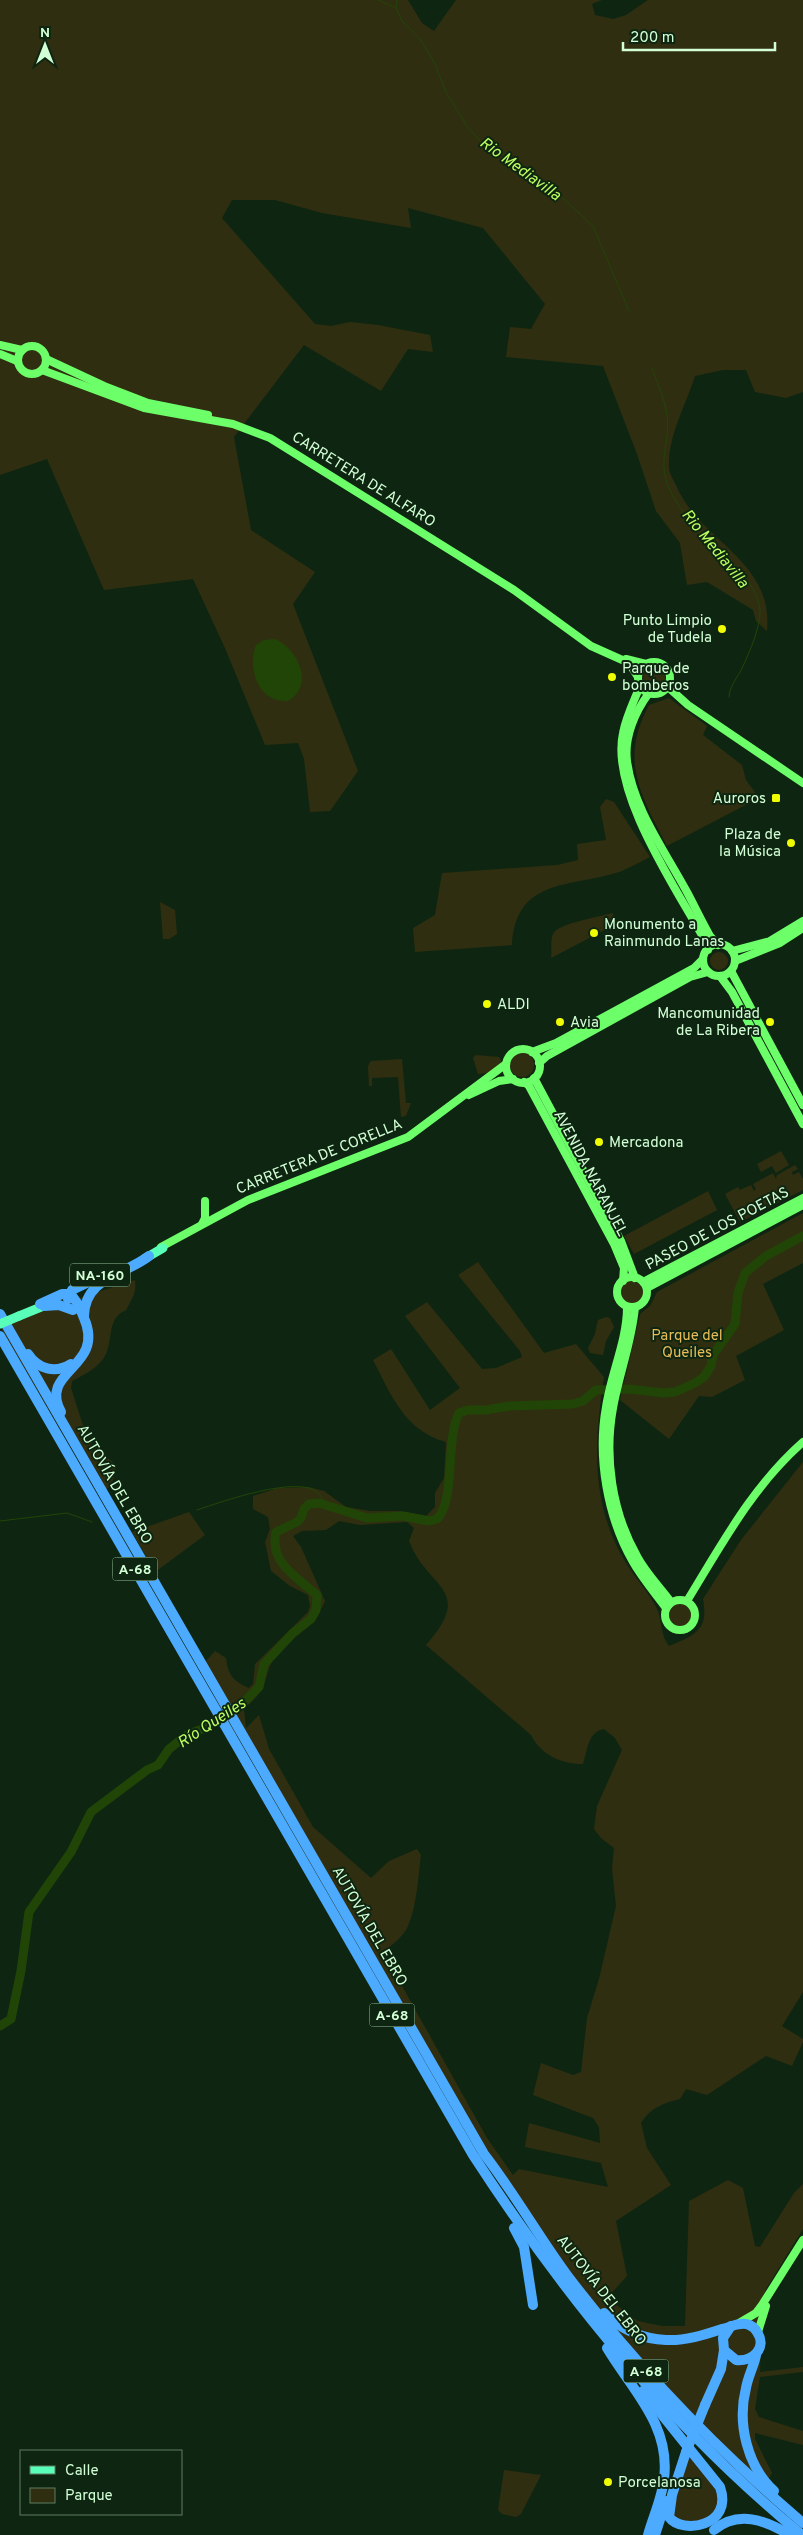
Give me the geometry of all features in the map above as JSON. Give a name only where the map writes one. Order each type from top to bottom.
[{"type":"highway","points":[[84,1317],[86,1298],[95,1286],[137,1265],[149,1256]]},
{"type":"highway","points":[[0,1306],[33,1361],[51,1370],[68,1366],[83,1351],[86,1338],[84,1326],[68,1301],[70,1294],[72,1290],[107,1273]]},
{"type":"highway","points":[[38,1306],[62,1294],[70,1294]]},
{"type":"highway","points":[[70,1294],[84,1317],[89,1331],[89,1344],[81,1360],[60,1381],[58,1406],[118,1510],[127,1534]]},
{"type":"highway","points":[[38,1306],[59,1305],[73,1310]]},
{"type":"highway","name":"AUTOVÍA DEL EBRO","points":[[0,1314],[127,1534],[216,1698],[473,2155],[520,2227],[606,2341],[657,2398],[730,2472],[802,2535]]},
{"type":"highway","name":"AUTOVÍA DEL EBRO","points":[[0,1336],[216,1698]]},
{"type":"highway","points":[[0,1345],[29,1394],[60,1439]]},
{"type":"highway","name":"AUTOVÍA DEL EBRO","points":[[237,1735],[483,2152],[515,2196],[569,2278],[641,2365],[711,2439],[803,2523]]},
{"type":"highway","points":[[473,2155],[524,2247],[533,2305]]},
{"type":"highway","points":[[515,2196],[596,2304],[614,2322],[631,2332],[648,2338],[666,2340],[681,2340],[734,2325],[750,2325],[758,2332],[761,2342],[744,2400],[746,2443],[752,2459],[770,2487],[803,2517]]},
{"type":"highway","points":[[563,2285],[578,2312],[720,2487],[724,2504],[718,2520],[698,2533],[687,2534],[677,2529],[669,2516],[672,2496],[686,2452]]},
{"type":"highway","points":[[655,2535],[670,2488],[721,2369],[724,2350],[723,2338],[734,2325]]},
{"type":"highway","points":[[606,2347],[654,2419],[664,2444],[664,2479],[648,2535]]},
{"type":"highway","points":[[724,2350],[730,2357],[742,2361]]},
{"type":"highway","points":[[714,2387],[728,2370],[756,2354]]},
{"type":"highway","points":[[654,2514],[659,2510],[665,2491],[670,2488]]},
{"type":"highway","points":[[704,2535],[722,2524],[739,2518],[770,2524],[790,2535]]},
{"type":"main road","points":[[0,345],[22,350]]},
{"type":"main road","points":[[29,346],[37,346],[44,351],[46,359],[42,370],[30,374],[21,370],[18,361],[22,350],[29,346]]},
{"type":"main road","points":[[0,354],[18,361]]},
{"type":"main road","name":"CARRETERA DE ALFARO","points":[[46,359],[104,386],[148,403],[228,419],[262,430],[299,451],[535,600],[594,644],[626,659],[646,664]]},
{"type":"main road","name":"CARRETERA DE ALFARO","points":[[42,370],[144,408],[233,424],[270,438],[516,591],[591,646],[629,663],[638,677]]},
{"type":"main road","points":[[640,686],[648,693],[660,693],[668,687],[671,676],[666,666],[656,662],[646,664],[638,677],[640,686],[623,734],[622,769],[628,796],[704,939],[708,950]]},
{"type":"main road","points":[[668,687],[688,705],[803,782]]},
{"type":"main road","points":[[648,693],[639,706],[629,736],[627,760],[633,786],[663,849],[710,936],[718,944],[732,950],[770,941],[803,921]]},
{"type":"main road","points":[[735,961],[780,943],[803,928]]},
{"type":"main road","points":[[532,1052],[539,1063],[538,1072],[534,1078],[524,1082],[513,1079],[508,1074],[506,1064],[508,1058],[515,1051],[523,1049],[532,1052],[549,1047],[694,968],[703,959],[708,950],[718,944]]},
{"type":"main road","points":[[720,976],[731,971],[735,961],[732,950]]},
{"type":"main road","points":[[703,959],[708,972]]},
{"type":"main road","points":[[731,971],[803,1104]]},
{"type":"main road","points":[[539,1063],[547,1056],[690,977],[708,972],[720,976],[732,992],[803,1124]]},
{"type":"main road","name":"CARRETERA DE CORELLA","points":[[162,1248],[235,1206],[277,1187],[408,1137],[506,1064]]},
{"type":"main road","name":"AVENIDA NARANJEL","points":[[534,1078],[621,1241],[635,1278]]},
{"type":"main road","name":"CARRETERA DE CORELLA","points":[[162,1248],[204,1225],[257,1200],[414,1138],[470,1095],[499,1081],[513,1079]]},
{"type":"main road","name":"AVENIDA NARANJEL","points":[[524,1082],[529,1086],[614,1244],[624,1268],[623,1280]]},
{"type":"main road","points":[[235,1206],[281,1182]]},
{"type":"main road","name":"PASEO DE LOS POETAS","points":[[645,1285],[803,1198]]},
{"type":"main road","points":[[202,1224],[205,1218],[204,1201],[212,1213],[220,1214]]},
{"type":"main road","name":"PASEO DE LOS POETAS","points":[[645,1285],[803,1205]]},
{"type":"main road","name":"NA-160","points":[[70,1294],[162,1248]]},
{"type":"main road","name":"NA-160","points":[[0,1324],[92,1278],[162,1248]]},
{"type":"main road","points":[[631,1307],[618,1296],[619,1285],[623,1280],[635,1278],[645,1285],[646,1298],[631,1307],[610,1406],[610,1468],[616,1503],[637,1557],[668,1605],[666,1622],[672,1628],[685,1629],[694,1620],[695,1614],[689,1602]]},
{"type":"main road","points":[[689,1602],[746,1509],[772,1476],[803,1444]]},
{"type":"main road","points":[[668,1605],[676,1600],[689,1602]]},
{"type":"main road","points":[[734,2325],[756,2312],[762,2305],[803,2240]]},
{"type":"main road","points":[[758,2332],[764,2308],[803,2245]]},
{"type":"green space","points":[[0,0],[408,0],[422,23],[434,31],[456,0],[602,0],[592,4],[595,15],[613,19],[626,15],[648,0],[803,0],[803,392],[786,398],[755,392],[746,370],[723,370],[695,376],[674,432],[669,455],[670,474],[687,504],[701,521],[733,552],[759,586],[766,607],[767,631],[756,621],[753,610],[707,582],[687,585],[680,543],[656,511],[637,454],[603,366],[506,357],[510,327],[531,329],[545,304],[483,228],[408,208],[411,228],[322,213],[275,200],[232,200],[222,218],[315,324],[331,326],[350,322],[378,325],[430,335],[433,352],[408,349],[381,391],[304,345],[234,437],[251,530],[315,572],[293,604],[358,771],[330,811],[310,812],[304,759],[298,743],[265,745],[225,648],[193,579],[104,590],[47,459],[0,475]]},
{"type":"green space","points":[[654,667],[662,670],[665,678],[662,686],[654,689],[646,686],[643,678],[646,670]]},
{"type":"green space","points":[[669,698],[707,726],[703,735],[742,765],[746,780],[759,798],[667,846],[642,794],[635,761],[640,725],[649,705]]},
{"type":"green space","points":[[606,799],[614,802],[650,857],[622,871],[550,888],[536,896],[524,907],[516,923],[512,945],[415,952],[413,928],[435,915],[442,873],[557,865],[578,860],[577,844],[606,840],[600,807]]},
{"type":"green space","points":[[160,902],[175,910],[177,934],[169,939],[163,939]]},
{"type":"green space","points":[[612,913],[618,923],[551,958],[552,937],[556,930]]},
{"type":"green space","points":[[715,952],[723,952],[728,957],[726,968],[715,970],[710,965],[710,957]]},
{"type":"green space","points":[[517,1053],[527,1053],[534,1060],[534,1070],[527,1077],[517,1077],[510,1070],[510,1060]]},
{"type":"green space","points":[[476,1055],[499,1057],[501,1065],[487,1073],[478,1074],[473,1058]]},
{"type":"green space","points":[[402,1059],[406,1103],[411,1103],[406,1116],[401,1117],[398,1077],[372,1078],[372,1086],[369,1086],[368,1066],[371,1061]]},
{"type":"green space","points":[[781,1151],[789,1165],[776,1173],[772,1166],[761,1172],[757,1164]]},
{"type":"green space","points":[[795,1165],[798,1169],[792,1172],[793,1175],[799,1172],[803,1179],[803,1190],[740,1222],[725,1194],[738,1187],[740,1190],[751,1185],[754,1191],[756,1189],[753,1184],[773,1173],[776,1179],[777,1175]]},
{"type":"green space","points":[[708,1191],[717,1210],[634,1254],[624,1236]]},
{"type":"green space","name":"Parque del Queiles","points":[[803,1213],[803,1263],[763,1284],[784,1330],[736,1356],[745,1380],[712,1397],[699,1396],[669,1439],[620,1400],[640,1314],[650,1306],[657,1292]]},
{"type":"green space","points":[[478,1262],[544,1353],[576,1344],[604,1377],[597,1449],[601,1496],[606,1518],[614,1541],[626,1563],[656,1607],[664,1636],[669,1646],[693,1634],[702,1625],[704,1618],[703,1599],[741,1540],[803,1462],[803,1992],[782,2026],[803,2039],[803,2042],[792,2066],[766,2056],[707,2095],[686,2089],[680,2099],[668,2102],[648,2113],[641,2123],[647,2148],[671,2185],[616,2221],[627,2276],[607,2298],[638,2321],[662,2326],[685,2326],[689,2201],[728,2180],[743,2188],[755,2246],[760,2247],[794,2193],[803,2184],[803,2229],[766,2289],[762,2307],[760,2372],[803,2367],[803,2372],[760,2377],[755,2409],[759,2417],[803,2431],[803,2445],[755,2433],[755,2439],[772,2473],[760,2494],[690,2429],[544,2245],[499,2184],[401,2022],[237,1735],[232,1737],[213,1700],[222,1695],[204,1663],[215,1651],[226,1658],[232,1677],[249,1688],[253,1684],[255,1664],[308,1612],[310,1606],[308,1595],[290,1586],[271,1571],[265,1542],[270,1529],[268,1517],[253,1509],[253,1496],[278,1488],[309,1487],[324,1491],[346,1507],[370,1511],[400,1511],[426,1516],[435,1507],[435,1493],[444,1478],[446,1442],[432,1437],[420,1429],[401,1410],[373,1360],[391,1349],[430,1410],[460,1388],[405,1316],[427,1302],[482,1369],[496,1368],[522,1357],[520,1351],[458,1275]],"holes":[[[339,1521],[360,1525],[407,1522],[414,1528],[409,1541],[417,1557],[443,1590],[447,1600],[447,1611],[440,1626],[426,1645],[531,1735],[540,1748],[560,1760],[583,1764],[591,1738],[598,1731],[604,1729],[615,1738],[622,1750],[597,1806],[594,1829],[601,1838],[614,1848],[612,1869],[616,1906],[599,1979],[587,2018],[581,2072],[573,2075],[541,2063],[533,2095],[593,2118],[599,2127],[600,2143],[529,2123],[525,2147],[601,2163],[608,2187],[519,2169],[513,2175],[487,2138],[383,1952],[401,1937],[408,1926],[415,1900],[421,1855],[417,1849],[389,1861],[371,1878],[313,1827],[269,1749],[259,1715],[246,1728],[244,1709],[261,1691],[269,1668],[276,1656],[315,1619],[325,1601],[301,1547],[293,1536],[302,1531],[326,1530]]]},
{"type":"green space","points":[[135,1280],[133,1295],[126,1310],[113,1323],[108,1348],[103,1359],[91,1370],[72,1381],[71,1388],[88,1441],[117,1466],[111,1486],[99,1494],[0,1327],[33,1313]]},
{"type":"green space","points":[[631,1281],[639,1285],[643,1293],[639,1301],[631,1305],[623,1301],[619,1293],[623,1285]]},
{"type":"green space","points":[[606,1317],[610,1318],[614,1327],[606,1341],[603,1355],[590,1353],[588,1348],[595,1334],[598,1320]]},
{"type":"green space","points":[[189,1512],[205,1535],[155,1572],[132,1532]]},
{"type":"green space","points":[[680,1604],[688,1607],[691,1615],[688,1623],[680,1626],[672,1623],[669,1615],[672,1607]]},
{"type":"green space","points":[[690,2455],[714,2482],[719,2495],[714,2520],[683,2528],[671,2512]]},
{"type":"green space","points":[[504,2470],[541,2475],[521,2514],[516,2517],[502,2514],[498,2510]]},
{"type":"shaded area","points":[[275,639],[291,651],[300,668],[302,677],[301,686],[288,701],[278,700],[269,696],[257,683],[254,674],[253,664],[256,645],[264,640]]},
{"type":"waterway","points":[[378,0],[396,8]]},
{"type":"waterway","name":"Rio Mediavilla","points":[[397,0],[396,8],[402,21],[420,39],[434,62],[446,92],[467,126],[482,143],[510,158],[565,200],[593,226],[629,311]]},
{"type":"waterway","name":"Rio Mediavilla","points":[[652,368],[663,397],[667,415],[668,425],[664,470],[670,490],[688,519],[746,578],[758,599],[760,618],[756,632],[746,660],[729,693],[729,697]]},
{"type":"waterway","name":"Río Queiles","points":[[491,1409],[509,1406],[573,1404],[583,1401],[596,1390],[629,1389],[663,1393],[675,1392],[695,1383],[704,1377],[711,1366],[713,1355],[735,1324],[738,1293],[745,1273],[766,1256],[803,1236]]},
{"type":"waterway","name":"Río Queiles","points":[[0,2026],[11,2019],[21,1971],[29,1912],[71,1852],[91,1812],[147,1770],[158,1765],[169,1749],[187,1735],[207,1727],[243,1703],[259,1687],[264,1664],[293,1633],[311,1619],[316,1610],[317,1595],[293,1575],[281,1561],[275,1543],[276,1532],[297,1522],[309,1504],[319,1503],[367,1518],[403,1516],[429,1521],[437,1519],[443,1510],[449,1484],[452,1438],[459,1413],[468,1410],[488,1410]]},
{"type":"waterway","points":[[197,1510],[259,1491],[294,1487],[308,1488],[318,1493],[324,1503]]},
{"type":"waterway","points":[[0,1521],[67,1513],[92,1522]]},
{"type":"place","name":"Punto Limpio de Tudela","points":[[722,629]]},
{"type":"place","name":"Parque de bomberos","points":[[612,677]]},
{"type":"place","name":"Auroros","points":[[776,798]]},
{"type":"place","name":"Plaza de la Música","points":[[791,843]]},
{"type":"place","name":"Monumento a Rainmundo Lanas","points":[[594,933]]},
{"type":"place","name":"ALDI","points":[[487,1004]]},
{"type":"place","name":"Avia","points":[[560,1022]]},
{"type":"place","name":"Mancomunidad de La Ribera","points":[[770,1022]]},
{"type":"place","name":"Mercadona","points":[[599,1142]]},
{"type":"place","name":"Porcelanosa","points":[[608,2482]]}]
